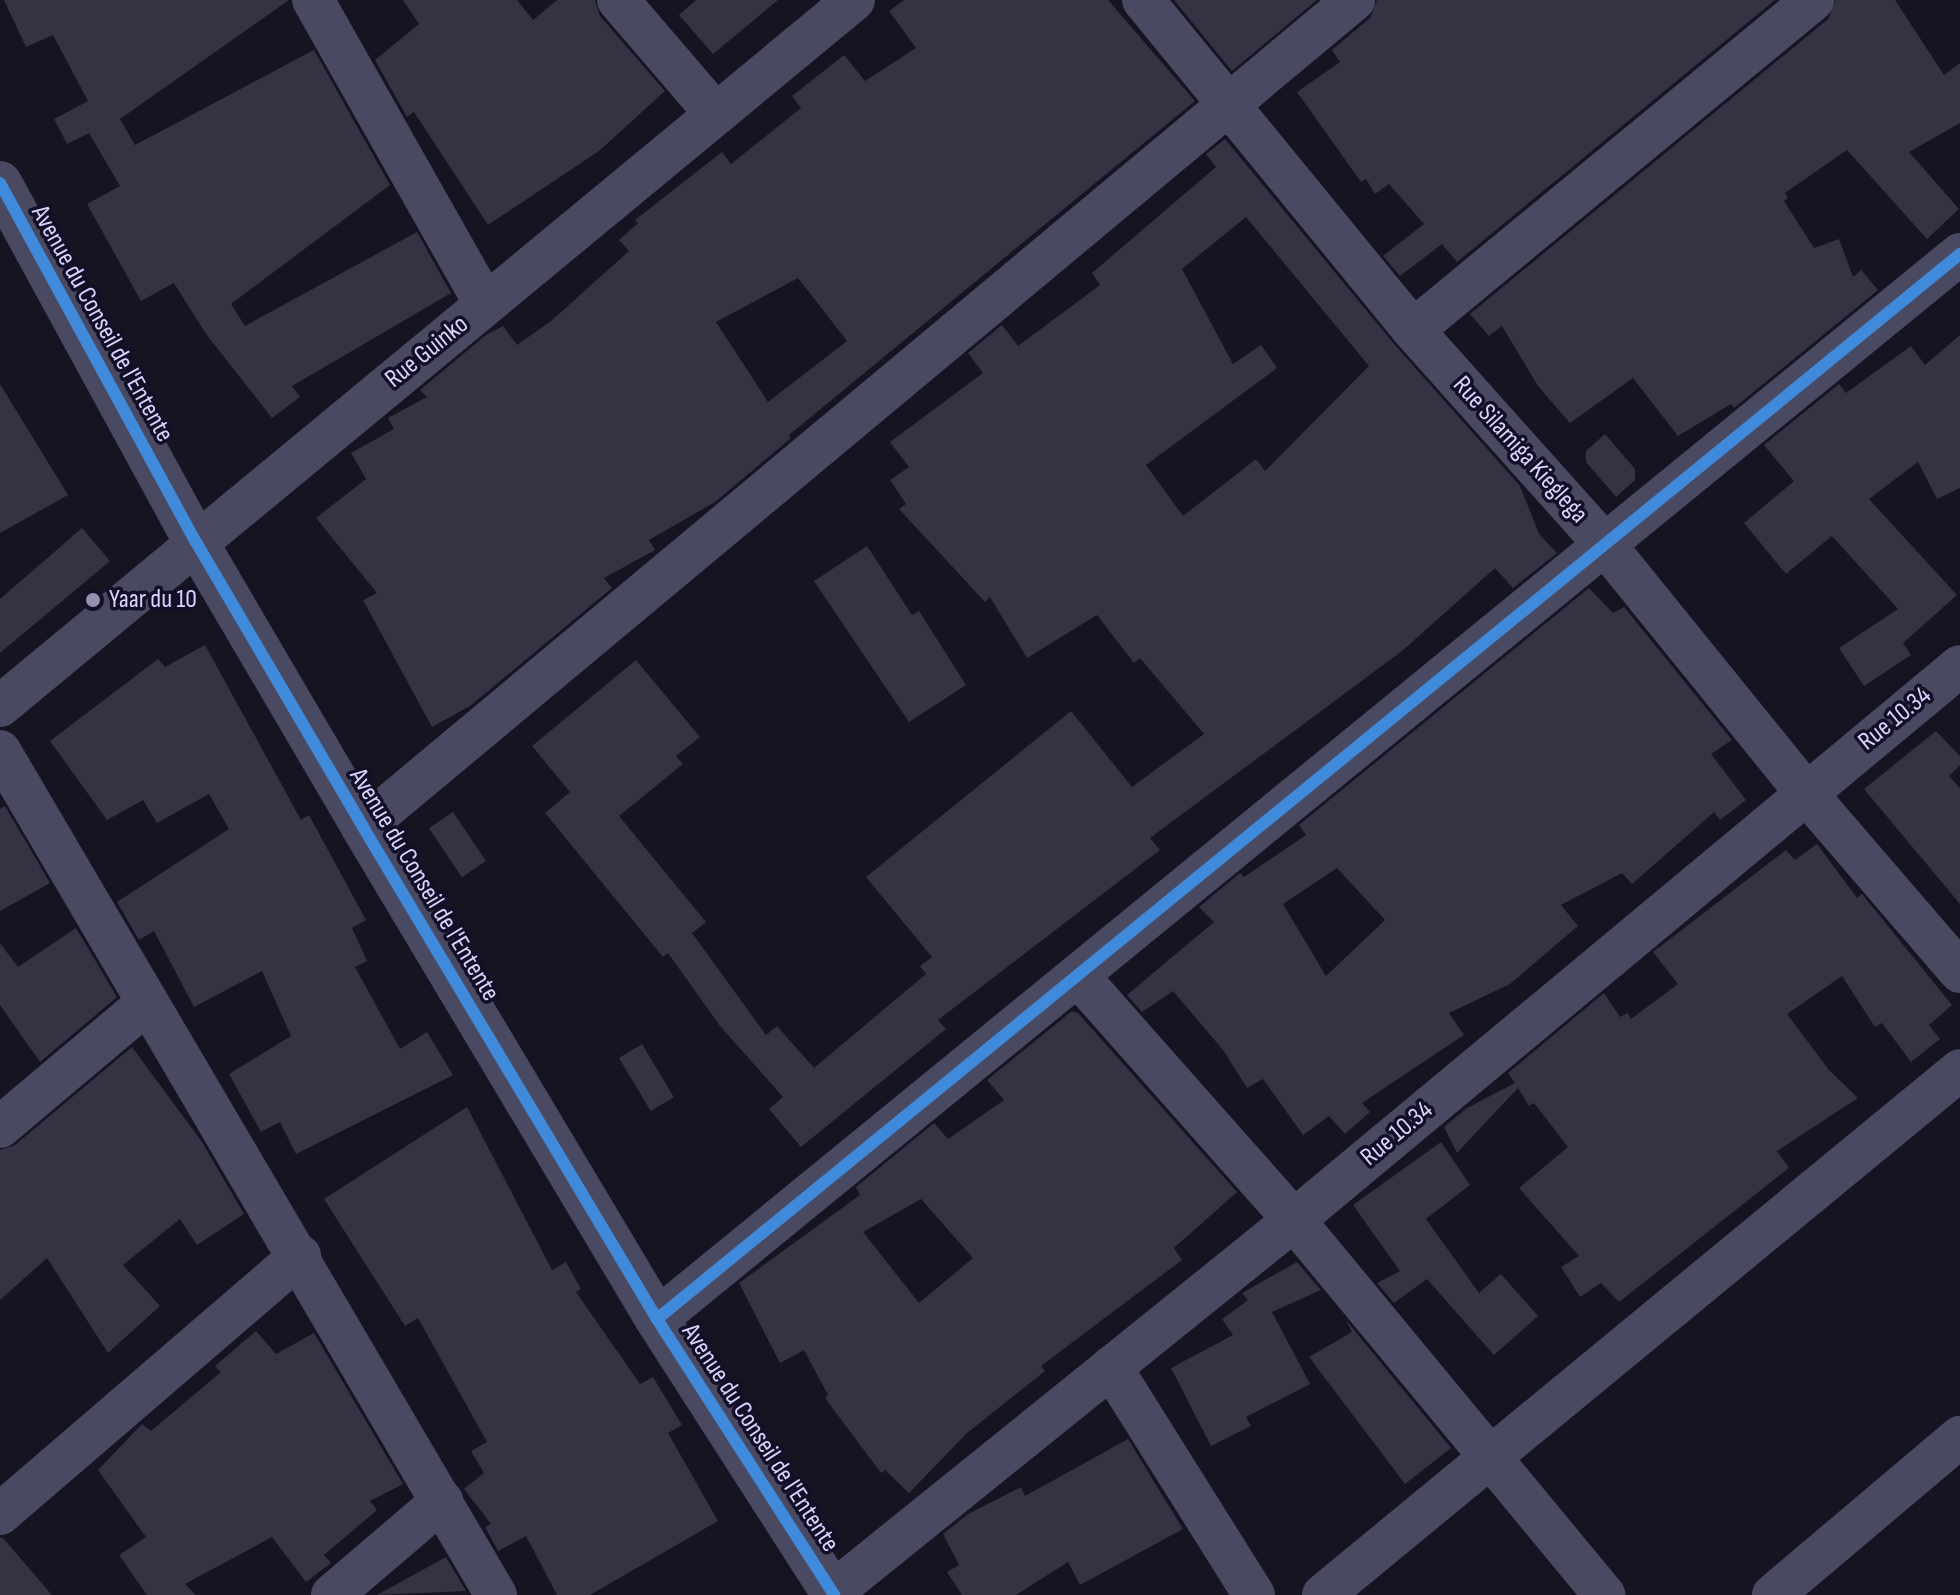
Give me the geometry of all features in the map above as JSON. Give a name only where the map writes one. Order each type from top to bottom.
[{"type":"street","points":[[313,0],[485,304]]},
{"type":"street","points":[[618,0],[715,113]]},
{"type":"street","name":"Rue Guinko","points":[[0,706],[854,0]]},
{"type":"street","name":"Rue Silamiga Kieglega","points":[[1143,0],[1413,330],[1606,546],[1806,793],[1960,972]]},
{"type":"street","points":[[363,827],[1228,102],[1354,0]]},
{"type":"street","points":[[1413,330],[1813,0]]},
{"type":"street","name":"Avenue du Conseil de l'Entente","points":[[0,183],[196,542],[363,827],[657,1319],[832,1594]]},
{"type":"street","points":[[657,1319],[1078,976],[1518,610],[1606,546],[1960,254]]},
{"type":"street","name":"Rue 10.34","points":[[832,1594],[1294,1220],[1960,666]]},
{"type":"street","points":[[0,751],[146,1004],[300,1256],[496,1595]]},
{"type":"street","points":[[1078,976],[1294,1220],[1487,1459],[1604,1595]]},
{"type":"street","points":[[0,1127],[146,1004]]},
{"type":"street","points":[[1323,1595],[1960,1070]]},
{"type":"street","points":[[0,1514],[300,1256]]},
{"type":"street","points":[[1111,1367],[1254,1595]]},
{"type":"street","points":[[1773,1595],[1960,1437]]},
{"type":"street","points":[[332,1595],[442,1501]]},
{"type":"building","points":[[4,0],[289,0],[120,119],[135,145],[314,50],[390,185],[231,304],[245,326],[417,232],[451,293],[292,386],[300,397],[272,418],[206,334],[174,283],[141,301],[87,204],[120,186],[89,133],[67,144],[54,119],[88,101],[53,35],[26,47]]},
{"type":"building","points":[[403,0],[517,0],[533,20],[557,0],[595,0],[600,16],[665,91],[599,151],[488,225],[414,112],[407,117],[375,60],[419,24]]},
{"type":"building","points":[[696,0],[778,0],[713,54],[679,15]]},
{"type":"building","points":[[904,0],[1108,0],[1195,101],[789,435],[791,438],[715,502],[649,540],[655,550],[604,578],[612,588],[470,706],[432,727],[363,600],[377,593],[316,518],[366,479],[351,453],[394,429],[388,418],[427,397],[420,390],[486,335],[503,326],[517,345],[551,321],[629,251],[619,240],[638,223],[635,220],[722,152],[731,164],[801,108],[792,96],[844,55],[865,81],[916,48],[889,11]],"holes":[[[798,278],[847,341],[768,402],[716,322]]]},
{"type":"building","points":[[1174,0],[1317,0],[1232,71]]},
{"type":"building","points":[[1377,0],[1775,0],[1457,262],[1442,244],[1400,276],[1383,256],[1424,224],[1389,184],[1375,194],[1366,179],[1361,182],[1297,92],[1340,62],[1332,50],[1370,18]]},
{"type":"building","points":[[1836,0],[1895,0],[1944,75],[1960,63],[1960,123],[1909,152],[1959,209],[1927,239],[1847,150],[1785,193],[1788,198],[1784,201],[1814,248],[1839,239],[1853,277],[1861,270],[1878,290],[1734,408],[1731,404],[1678,436],[1633,378],[1570,423],[1538,386],[1502,326],[1489,336],[1470,314],[1828,19]]},
{"type":"building","points":[[1225,139],[1395,345],[1520,486],[1539,534],[1557,553],[1513,588],[1495,568],[1402,651],[1150,838],[1160,850],[938,1020],[946,1029],[801,1147],[769,1109],[783,1097],[720,1026],[668,953],[663,957],[545,813],[570,792],[532,746],[636,660],[700,737],[676,756],[683,764],[619,816],[706,922],[692,933],[766,1035],[777,1026],[814,1068],[926,974],[920,966],[932,957],[866,877],[1071,711],[1132,787],[1204,734],[1140,658],[1134,663],[1097,615],[1027,658],[990,597],[985,602],[899,509],[906,504],[890,480],[909,467],[890,442],[983,373],[968,353],[1002,325],[1018,346],[1100,285],[1092,273],[1216,167],[1206,154]],"holes":[[[1246,217],[1369,366],[1265,471],[1256,459],[1183,516],[1146,465],[1277,368],[1261,345],[1233,364],[1182,269]]]},
{"type":"building","points":[[1960,335],[1960,488],[1937,499],[1918,462],[1869,499],[1957,595],[1903,643],[1911,655],[1864,686],[1839,648],[1898,609],[1832,536],[1786,574],[1744,523],[1794,481],[1764,445],[1839,384],[1846,393],[1911,346],[1925,365]]},
{"type":"building","points":[[0,384],[68,495],[0,533]]},
{"type":"building","points":[[1605,434],[1635,469],[1635,480],[1616,497],[1586,462],[1586,451]]},
{"type":"building","points":[[82,528],[110,561],[0,653],[0,599]]},
{"type":"building","points":[[867,546],[912,615],[919,611],[966,685],[909,722],[814,581]]},
{"type":"building","points":[[1589,588],[1613,613],[1624,607],[1732,740],[1711,754],[1746,800],[1720,820],[1714,812],[1632,884],[1622,873],[1561,905],[1578,926],[1510,984],[1449,1013],[1464,1035],[1362,1103],[1370,1112],[1345,1134],[1329,1116],[1303,1135],[1263,1079],[1247,1088],[1223,1050],[1173,991],[1142,1012],[1127,995],[1214,922],[1199,907],[1240,873],[1244,877],[1306,835],[1299,825]],"holes":[[[1337,868],[1385,920],[1326,976],[1283,904]]]},
{"type":"building","points":[[205,645],[301,820],[309,815],[366,920],[352,928],[367,961],[355,967],[400,1049],[427,1032],[453,1075],[296,1154],[280,1122],[261,1132],[229,1074],[291,1036],[262,971],[194,1007],[154,931],[139,940],[117,902],[229,829],[209,794],[157,823],[143,800],[107,820],[50,741],[158,659],[165,667]]},
{"type":"building","points":[[1936,731],[1960,756],[1960,765],[1949,776],[1960,788],[1960,904],[1864,789]]},
{"type":"building","points":[[5,806],[50,883],[0,911],[0,809]]},
{"type":"building","points":[[453,812],[486,861],[462,877],[429,828]]},
{"type":"building","points":[[1817,844],[1857,898],[1862,894],[1952,1005],[1929,1025],[1940,1039],[1911,1062],[1882,1023],[1875,1027],[1842,976],[1787,1014],[1829,1070],[1858,1098],[1777,1151],[1789,1168],[1619,1302],[1601,1283],[1580,1297],[1561,1267],[1579,1256],[1519,1188],[1568,1147],[1534,1103],[1529,1106],[1518,1088],[1457,1153],[1444,1127],[1467,1108],[1515,1083],[1508,1073],[1604,993],[1620,1017],[1628,1013],[1631,1019],[1678,984],[1653,952],[1786,850],[1795,860]]},
{"type":"building","points":[[76,928],[117,997],[40,1062],[0,1005],[0,943],[18,967]]},
{"type":"building","points":[[1072,1011],[1078,1013],[1237,1192],[1174,1248],[1182,1260],[1041,1366],[1045,1371],[967,1433],[909,1493],[885,1470],[881,1473],[825,1398],[828,1395],[804,1350],[780,1363],[739,1283],[860,1195],[856,1187],[934,1123],[948,1139],[1004,1100],[987,1080]],"holes":[[[921,1199],[973,1258],[919,1303],[863,1232]]]},
{"type":"building","points":[[642,1044],[674,1097],[651,1111],[619,1058]]},
{"type":"building","points":[[132,1047],[202,1142],[244,1214],[197,1245],[180,1219],[123,1265],[160,1306],[108,1353],[47,1258],[0,1300],[0,1150],[15,1145]]},
{"type":"building","points":[[467,1107],[552,1270],[566,1262],[581,1289],[576,1292],[640,1384],[653,1377],[682,1425],[668,1433],[718,1521],[590,1595],[557,1595],[526,1536],[498,1551],[485,1527],[491,1524],[464,1489],[484,1473],[471,1451],[487,1442],[418,1318],[405,1326],[324,1199]]},
{"type":"building","points":[[1441,1142],[1470,1185],[1426,1219],[1479,1293],[1501,1274],[1538,1316],[1494,1355],[1427,1279],[1394,1303],[1377,1283],[1400,1271],[1353,1205]]},
{"type":"building","points":[[1297,1262],[1321,1290],[1272,1312],[1310,1384],[1246,1417],[1251,1426],[1211,1446],[1171,1368],[1233,1335],[1222,1319],[1248,1300],[1242,1293]]},
{"type":"building","points":[[1345,1319],[1451,1448],[1405,1484],[1309,1357],[1352,1332]]},
{"type":"building","points":[[256,1331],[276,1354],[314,1333],[403,1484],[370,1501],[377,1510],[324,1555],[331,1563],[306,1582],[272,1537],[185,1584],[196,1595],[147,1595],[119,1555],[146,1537],[98,1470],[142,1424],[151,1431],[221,1372],[215,1366]]},
{"type":"building","points":[[1128,1439],[1183,1529],[1080,1585],[1068,1562],[1016,1595],[962,1595],[947,1572],[959,1565],[943,1534],[968,1514],[1021,1487],[1025,1496]]},
{"type":"building","points":[[0,1537],[3,1538],[52,1595],[0,1595]]},
{"type":"building","points":[[446,1557],[466,1591],[377,1595]]},
{"type":"cycle path","points":[[0,183],[196,542],[363,827],[657,1319],[834,1595]]},
{"type":"cycle path","points":[[657,1319],[1960,254]]},
{"type":"place","name":"Yaar du 10","points":[[93,600]]}]
